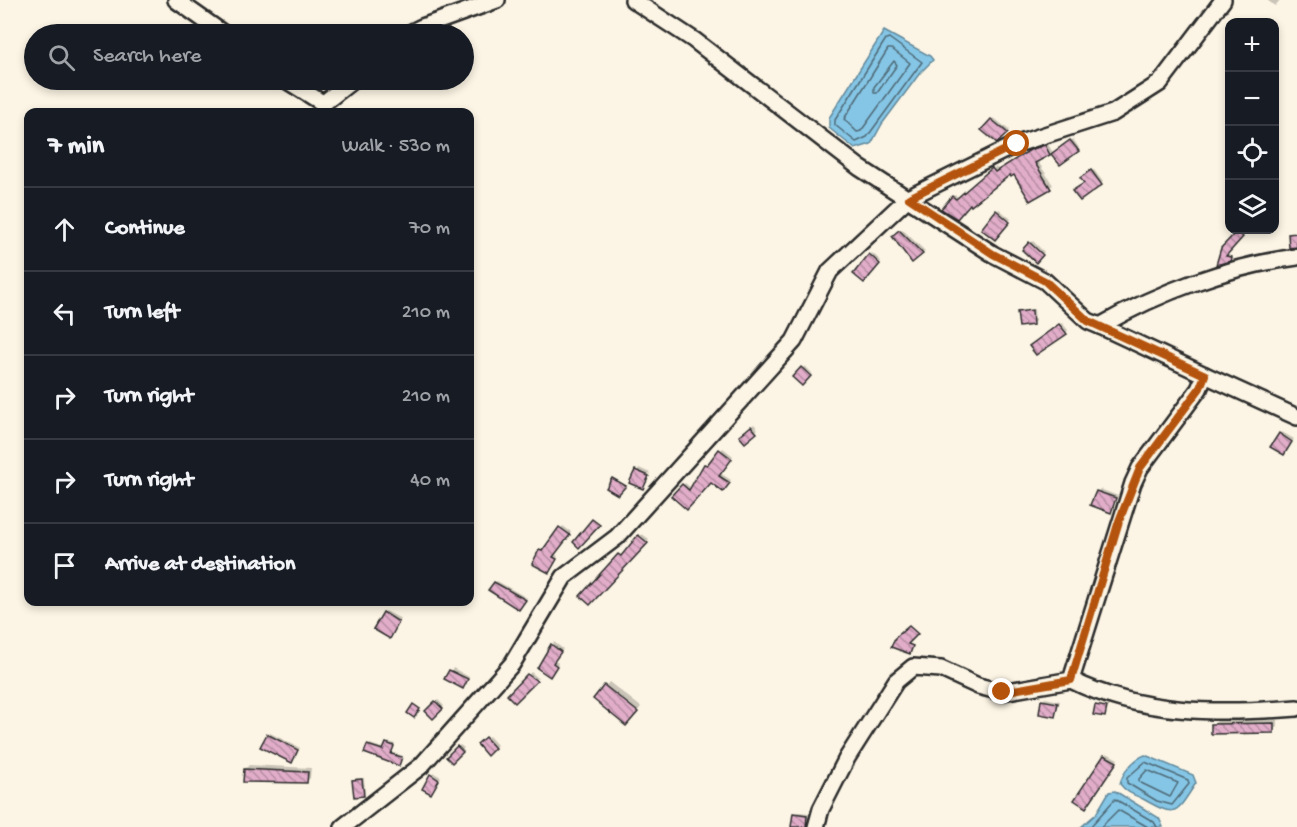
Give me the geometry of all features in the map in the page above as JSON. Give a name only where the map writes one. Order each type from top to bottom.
[{"type":"street","points":[[176,0],[210,24]]},
{"type":"street","points":[[430,24],[497,0]]},
{"type":"street","points":[[633,0],[694,40],[860,168],[993,254],[1045,281],[1088,321],[1297,417]]},
{"type":"street","points":[[343,827],[421,766],[512,664],[564,576],[617,537],[794,341],[830,272],[909,198],[1017,144],[1113,113],[1160,83],[1223,0]]},
{"type":"street","points":[[302,90],[321,102],[325,102],[340,90]]},
{"type":"street","points":[[1100,326],[1130,308],[1198,282],[1272,260],[1297,257]]},
{"type":"street","points":[[1071,680],[1119,521],[1140,468],[1200,388],[1205,375]]},
{"type":"street","points":[[816,827],[821,809],[847,758],[896,681],[912,668],[941,669],[978,686],[1002,692],[1071,680],[1096,691],[1176,710],[1248,712],[1297,708]]},
{"type":"water","points":[[884,31],[930,56],[933,60],[920,73],[882,124],[871,144],[855,149],[829,128],[829,118]]},
{"type":"water","points":[[1145,755],[1193,775],[1196,783],[1184,802],[1174,810],[1169,811],[1154,805],[1120,784],[1129,767]]},
{"type":"water","points":[[1115,791],[1159,818],[1163,827],[1081,827],[1096,814],[1109,792]]},
{"type":"building","points":[[991,119],[1008,133],[997,143],[981,130]]},
{"type":"building","points":[[1070,140],[1079,151],[1060,165],[1051,154]]},
{"type":"building","points":[[1045,145],[1050,155],[1035,163],[1051,189],[1030,201],[1014,175],[1011,177],[1010,175],[971,206],[970,204],[957,219],[941,209],[952,196],[956,199],[992,168],[995,172],[1030,150]]},
{"type":"building","points":[[1091,170],[1102,185],[1080,201],[1072,191],[1084,183],[1080,178]]},
{"type":"building","points":[[996,210],[1010,222],[995,240],[981,229]]},
{"type":"building","points":[[899,230],[923,254],[912,263],[892,236]]},
{"type":"building","points":[[1297,233],[1297,247],[1289,248],[1288,234]]},
{"type":"building","points":[[1234,234],[1240,234],[1243,237],[1226,256],[1232,257],[1231,261],[1216,265],[1221,248]]},
{"type":"building","points":[[1029,242],[1043,255],[1036,263],[1022,250]]},
{"type":"building","points":[[869,254],[880,264],[864,283],[853,274]]},
{"type":"building","points":[[1032,310],[1033,325],[1019,327],[1017,312]]},
{"type":"building","points":[[1059,324],[1067,334],[1036,355],[1029,346]]},
{"type":"building","points":[[801,367],[811,376],[802,386],[792,377]]},
{"type":"building","points":[[751,426],[757,433],[745,443],[739,436]]},
{"type":"building","points":[[1279,433],[1292,442],[1284,455],[1270,447]]},
{"type":"building","points":[[719,449],[732,459],[719,476],[730,483],[723,492],[711,483],[687,510],[671,496],[682,484],[689,490],[704,464],[707,465]]},
{"type":"building","points":[[635,470],[649,476],[643,489],[629,483]]},
{"type":"building","points":[[612,478],[626,486],[618,495],[606,488]]},
{"type":"building","points":[[1096,491],[1116,498],[1111,513],[1090,505]]},
{"type":"building","points":[[592,519],[600,525],[579,548],[573,542]]},
{"type":"building","points":[[559,527],[570,535],[553,557],[557,559],[549,573],[532,564],[539,550],[542,551]]},
{"type":"building","points":[[638,535],[648,543],[590,605],[580,596],[618,554],[621,556]]},
{"type":"building","points":[[494,582],[526,600],[519,610],[488,590]]},
{"type":"building","points":[[383,612],[399,622],[390,639],[373,629]]},
{"type":"building","points":[[909,626],[918,634],[908,644],[913,646],[910,654],[891,647],[896,637]]},
{"type":"building","points":[[551,644],[561,652],[553,663],[557,666],[550,677],[537,668]]},
{"type":"building","points":[[449,670],[468,679],[463,689],[444,679]]},
{"type":"building","points":[[527,674],[537,681],[515,703],[507,695]]},
{"type":"building","points":[[604,685],[638,712],[626,726],[593,699]]},
{"type":"building","points":[[1041,700],[1058,703],[1055,717],[1039,714]]},
{"type":"building","points":[[435,701],[443,709],[433,719],[425,711]]},
{"type":"building","points":[[413,704],[420,709],[414,718],[407,713]]},
{"type":"building","points":[[1095,705],[1107,707],[1105,717],[1093,715]]},
{"type":"building","points":[[1274,723],[1274,733],[1211,734],[1211,724]]},
{"type":"building","points":[[267,734],[298,750],[292,763],[260,747]]},
{"type":"building","points":[[485,737],[495,748],[487,756],[477,744]]},
{"type":"building","points":[[386,743],[394,746],[391,754],[402,757],[399,766],[364,753],[367,745],[383,750]]},
{"type":"building","points":[[457,746],[463,752],[452,763],[446,757]]},
{"type":"building","points":[[1104,755],[1117,762],[1086,808],[1074,800]]},
{"type":"building","points":[[244,769],[308,772],[307,783],[243,782]]},
{"type":"building","points":[[430,774],[439,780],[431,794],[422,789]]},
{"type":"building","points":[[362,779],[364,796],[354,797],[352,780]]},
{"type":"building","points":[[793,813],[807,815],[806,827],[791,827]]},
{"type":"route","points":[[1002,692],[1066,682],[1071,680],[1075,674],[1119,521],[1140,468],[1200,388],[1205,375],[1088,321],[1045,281],[993,254],[909,198],[1017,144]]}]
